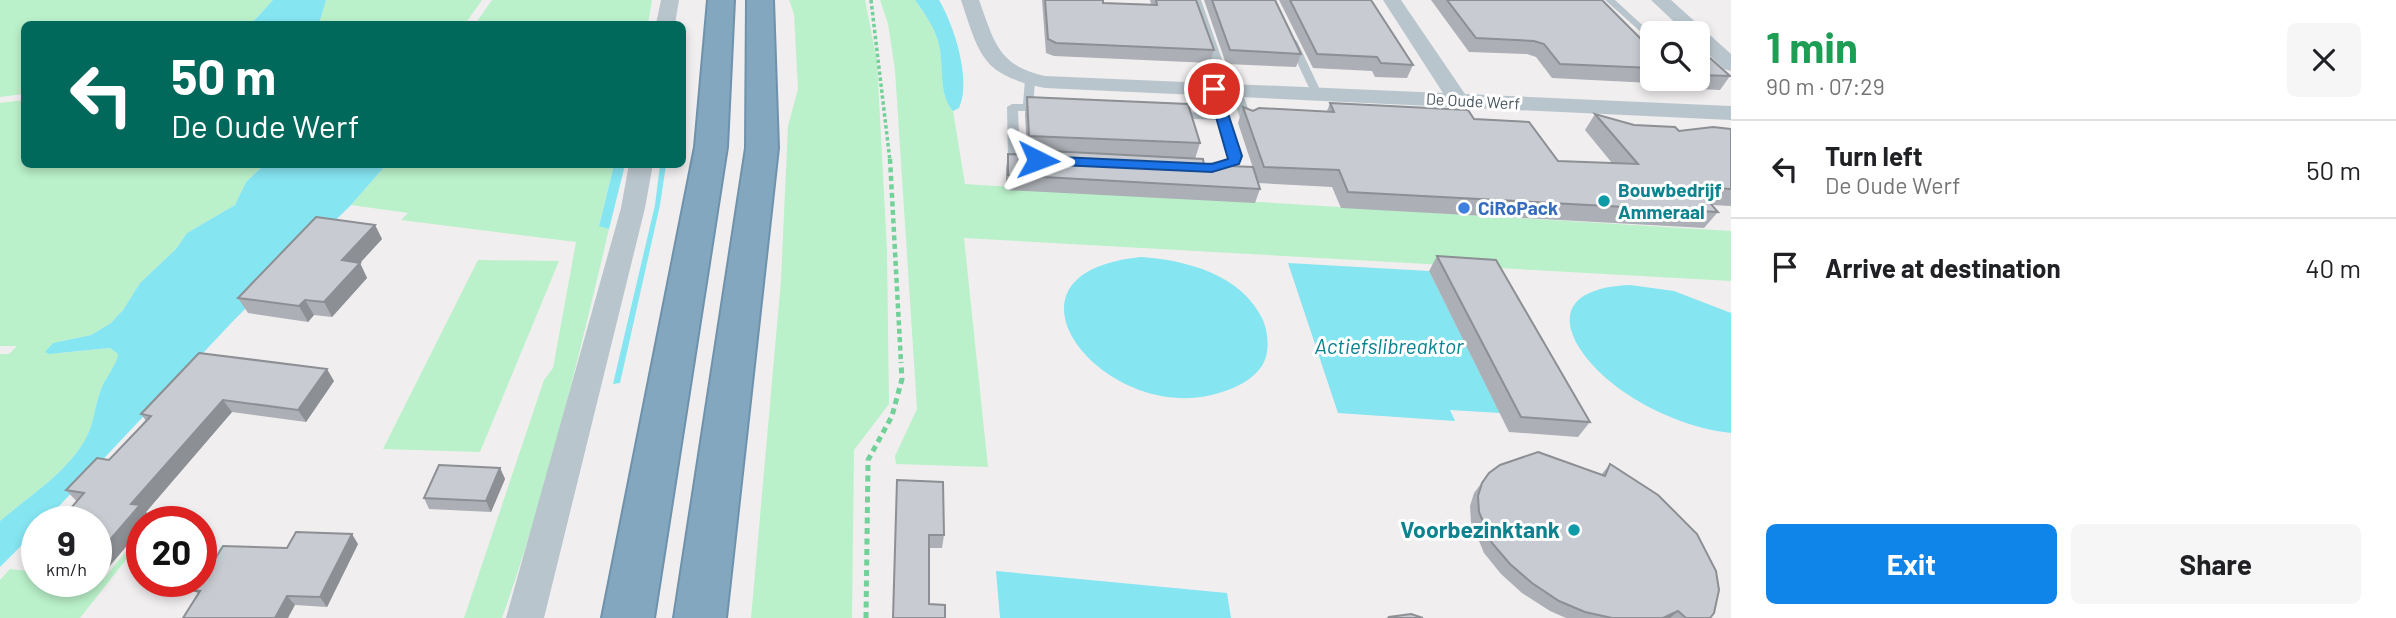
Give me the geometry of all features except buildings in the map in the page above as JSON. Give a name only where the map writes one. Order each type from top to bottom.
[{"type":"highway","points":[[628,618],[712,146],[721,0]]},
{"type":"highway","points":[[701,618],[762,148],[760,0]]},
{"type":"street","points":[[666,21],[670,0]]},
{"type":"street","name":"De Oude Werf","points":[[970,0],[988,50],[996,61],[1009,74],[1030,80],[1731,113]]},
{"type":"street","points":[[1392,0],[1458,100]]},
{"type":"street","points":[[1660,0],[1683,21]]},
{"type":"street","points":[[525,618],[633,208],[640,168]]},
{"type":"lane","points":[[1196,0],[1226,90],[1247,121]]},
{"type":"lane","points":[[1610,0],[1640,28]]},
{"type":"lane","points":[[1289,35],[1317,94]]},
{"type":"lane","points":[[1028,108],[1030,80]]},
{"type":"lane","points":[[1186,166],[1212,168],[1234,162],[1235,156],[1223,117],[1226,90]]},
{"type":"lane","points":[[1040,160],[1014,159],[1012,107],[1042,108]]},
{"type":"lane","points":[[1154,114],[1223,117]]},
{"type":"path","points":[[866,618],[868,460],[892,416],[901,379],[888,131],[871,0]]},
{"type":"green space","points":[[0,0],[273,0],[254,21],[21,21],[21,94],[0,97]]},
{"type":"green space","points":[[326,0],[482,0],[467,21],[320,21]]},
{"type":"green space","points":[[492,0],[652,0],[648,21],[477,21]]},
{"type":"green space","points":[[789,0],[865,0],[877,61],[887,251],[889,404],[854,450],[852,618],[751,618],[781,280],[788,126],[798,89],[794,14]]},
{"type":"green space","points":[[880,0],[915,0],[935,33],[939,45],[943,88],[953,111],[965,184],[1731,231],[1731,281],[964,238],[988,467],[896,464],[895,456],[917,409],[895,70],[888,24]]},
{"type":"green space","points":[[21,100],[21,168],[261,168],[246,182],[235,205],[187,233],[176,249],[140,283],[111,323],[91,335],[53,343],[61,353],[110,348],[119,354],[100,392],[90,429],[74,456],[51,480],[0,521],[0,354],[9,354],[17,346],[0,346],[0,103]]},
{"type":"green space","points":[[383,168],[613,168],[599,225],[609,229],[586,327],[547,474],[502,618],[464,618],[544,380],[553,368],[576,242],[401,220],[408,213],[351,205]]},
{"type":"green space","points":[[478,260],[559,261],[480,452],[383,449]]},
{"type":"green space","points":[[126,551],[126,560],[112,577],[112,569]]},
{"type":"green space","points":[[10,569],[21,570],[21,597],[97,597],[80,618],[0,618],[0,580]]},
{"type":"water","points":[[273,0],[326,0],[320,21],[254,21]]},
{"type":"water","points":[[915,0],[939,0],[955,38],[963,83],[959,108],[953,111],[943,88],[937,39]]},
{"type":"water","points":[[261,168],[383,168],[351,205],[235,319],[59,506],[21,506],[21,546],[0,567],[0,521],[51,480],[74,456],[90,429],[100,392],[118,354],[110,348],[49,354],[45,352],[53,343],[91,335],[111,323],[140,283],[176,249],[187,233],[235,205],[246,182]]},
{"type":"water","points":[[613,168],[624,168],[609,229],[599,226]]},
{"type":"water","points":[[660,168],[666,168],[660,205],[620,383],[613,384],[655,205]]},
{"type":"water","points":[[1141,257],[1194,266],[1227,281],[1242,292],[1254,304],[1263,320],[1267,336],[1266,357],[1261,368],[1240,385],[1222,392],[1179,398],[1139,390],[1103,371],[1078,345],[1065,317],[1069,290],[1093,269]]},
{"type":"water","name":"Actiefslibreaktor","points":[[1288,263],[1429,271],[1500,413],[1450,410],[1455,421],[1338,413]]},
{"type":"water","points":[[1630,285],[1674,291],[1731,313],[1731,433],[1688,423],[1646,405],[1602,375],[1587,358],[1570,325],[1571,310],[1581,298],[1600,289]]},
{"type":"water","points":[[996,571],[1227,593],[1231,618],[1000,618]]},
{"type":"place","name":"Bouwbedrijf Ammeraal","points":[[1604,201]]},
{"type":"place","name":"CiRoPack","points":[[1464,208]]},
{"type":"place","name":"Voorbezinktank","points":[[1574,530]]},
{"type":"route","points":[[1038,160],[1212,168],[1234,162],[1235,156],[1214,89]]}]
